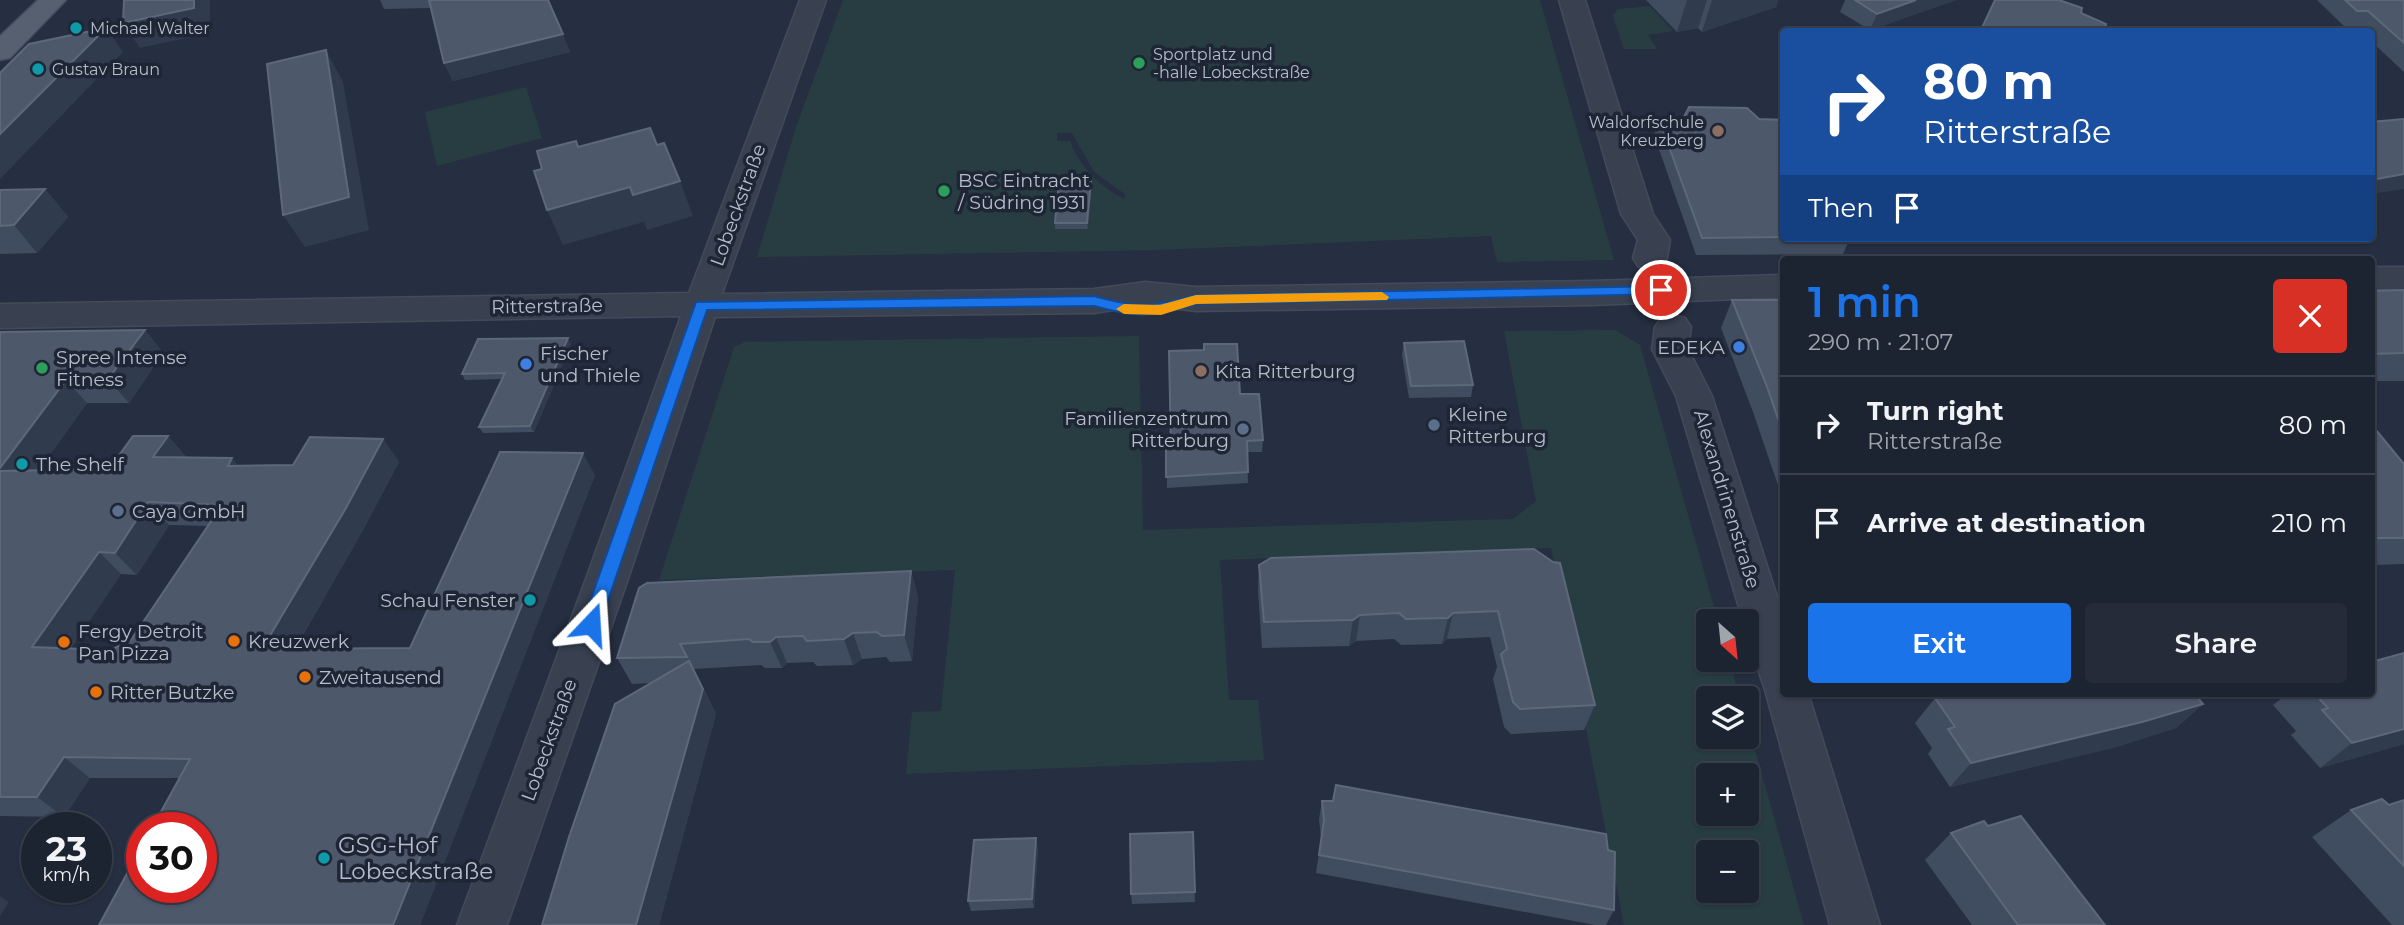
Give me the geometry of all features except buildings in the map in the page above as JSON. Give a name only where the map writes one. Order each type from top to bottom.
[{"type":"main road","points":[[0,52],[53,0]]},
{"type":"street","name":"Lobeckstraße","points":[[482,925],[604,588],[701,305],[813,0]]},
{"type":"street","name":"Alexandrinenstraße","points":[[1572,0],[1637,214],[1636,239],[1650,258],[1673,327],[1670,349],[1694,396],[1780,672]]},
{"type":"street","points":[[2375,278],[2404,278]]},
{"type":"street","name":"Ritterstraße","points":[[0,316],[664,303],[701,305],[1094,301],[1129,311],[1161,310],[1196,299],[1780,286]]},
{"type":"street","points":[[1787,697],[1855,925]]},
{"type":"green space","name":"Sportplatz und -halle Lobeckstraße","points":[[843,0],[1540,0],[1614,260],[1497,262],[1491,236],[1155,250],[757,257],[796,127]],"holes":[[[1057,133],[1072,133],[1094,172],[1125,194],[1124,199],[1092,175],[1079,160],[1070,141],[1057,141]]]},
{"type":"green space","points":[[1650,6],[1673,31],[1648,35],[1657,49],[1624,49],[1613,16],[1618,9]]},
{"type":"green space","points":[[526,87],[542,138],[437,166],[425,112]]},
{"type":"green space","points":[[1615,330],[1640,345],[1715,609],[1696,609],[1696,672],[1732,672],[1737,686],[1696,686],[1696,749],[1755,749],[1759,763],[1696,763],[1696,826],[1759,826],[1759,764],[1804,925],[1624,925],[1551,548],[1220,560],[1229,700],[1258,700],[1264,760],[906,774],[912,712],[941,711],[955,570],[659,580],[734,347],[745,342],[1139,336],[1143,530],[1513,519],[1536,501],[1504,331]]},
{"type":"slow traffic","points":[[1124,309],[1161,310],[1196,299],[1382,297]]},
{"type":"place","name":"Michael Walter","points":[[76,28]]},
{"type":"place","name":"Sportplatz und -halle Lobeckstraße","points":[[1139,63]]},
{"type":"place","name":"Gustav Braun","points":[[38,69]]},
{"type":"place","name":"Waldorfschule Kreuzberg","points":[[1718,131]]},
{"type":"place","name":"BSC Eintracht / Südring 1931","points":[[944,191]]},
{"type":"place","name":"EDEKA","points":[[1739,347]]},
{"type":"place","name":"Fischer und Thiele","points":[[526,364]]},
{"type":"place","name":"Spree Intense Fitness","points":[[42,368]]},
{"type":"place","name":"Kita Ritterburg","points":[[1201,371]]},
{"type":"place","name":"Kleine Ritterburg","points":[[1434,425]]},
{"type":"place","name":"Familienzentrum Ritterburg","points":[[1243,429]]},
{"type":"place","name":"The Shelf","points":[[22,464]]},
{"type":"place","name":"Caya GmbH‍","points":[[118,511]]},
{"type":"place","name":"Schau Fenster","points":[[530,600]]},
{"type":"place","name":"Kreuzwerk","points":[[234,641]]},
{"type":"place","name":"Fergy Detroit Pan Pizza","points":[[64,642]]},
{"type":"place","name":"Zweitausend","points":[[305,677]]},
{"type":"place","name":"Ritter Butzke","points":[[96,692]]},
{"type":"place","name":"GSG-Hof Lobeckstraße","points":[[324,858]]},
{"type":"route","points":[[591,624],[701,305],[740,307],[1094,301],[1129,311],[1161,310],[1196,299],[1661,290]]}]
